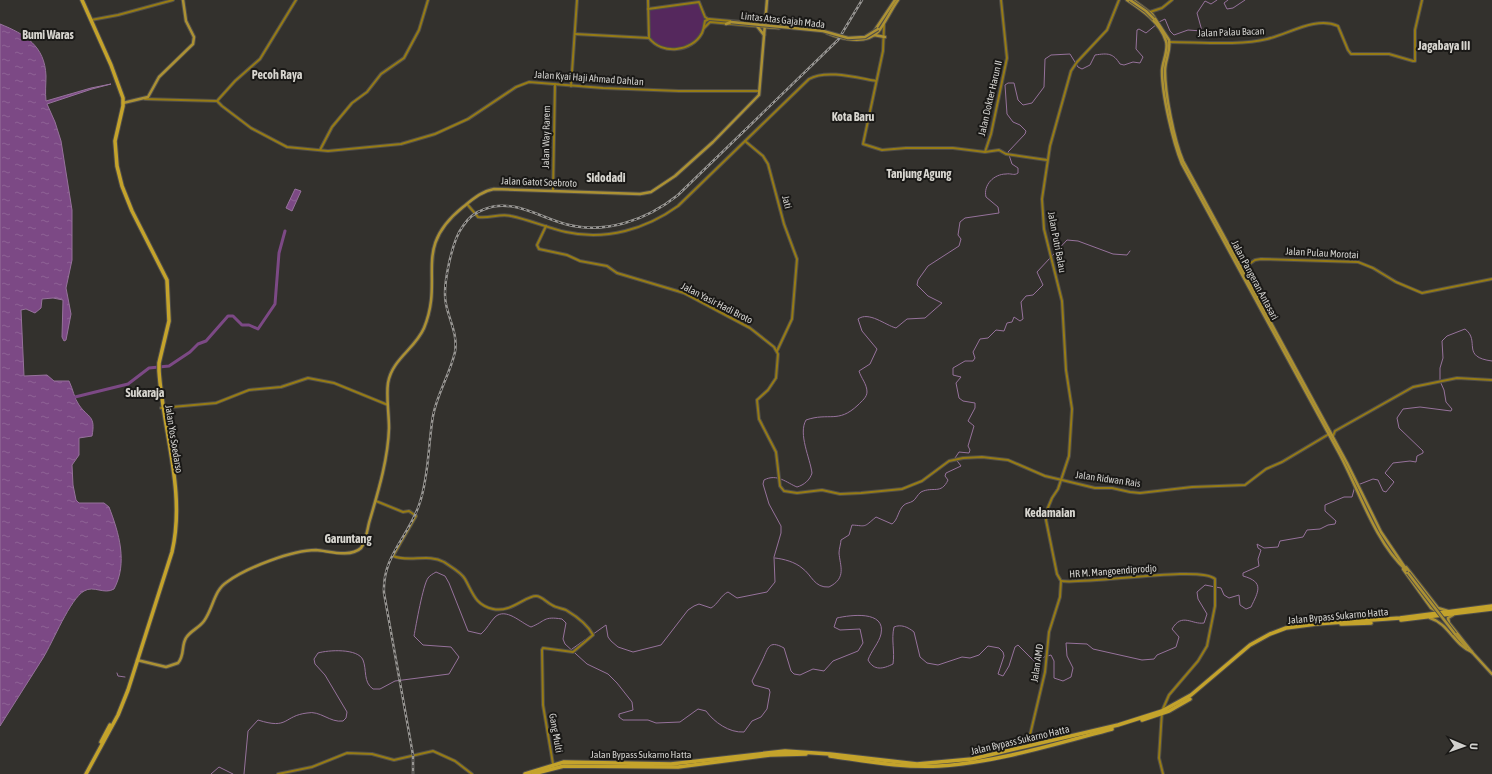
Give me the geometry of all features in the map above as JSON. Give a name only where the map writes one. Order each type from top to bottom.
[{"type":"highway","points":[[82,0],[117,80],[122,102]]},
{"type":"highway","name":"Jalan Yos Soedarso","points":[[85,774],[118,715],[138,660],[172,552],[175,528],[175,491],[162,408],[158,371],[158,365],[168,326],[168,286],[166,275],[136,221],[126,198],[117,166],[115,141],[122,102]]},
{"type":"highway","name":"Jalan Bypass Sukarno Hatta","points":[[1426,616],[1492,607]]},
{"type":"highway","name":"Jalan Bypass Sukarno Hatta","points":[[1056,741],[1155,716],[1176,706],[1221,672],[1247,647],[1273,633],[1297,626],[1455,614],[1492,607]]},
{"type":"highway","name":"Jalan Bypass Sukarno Hatta","points":[[525,774],[553,764],[564,762],[678,767],[770,755],[802,754],[825,755],[888,764],[934,766],[974,762],[1118,725],[1162,712]]},
{"type":"highway","points":[[1155,716],[1161,720]]},
{"type":"highway","name":"Jalan Bypass Sukarno Hatta","points":[[533,774],[556,766],[682,763],[791,751],[830,754],[898,763],[936,764],[972,760],[1049,743]]},
{"type":"main road","points":[[122,102],[144,99],[150,94],[158,78],[194,42],[194,36],[186,21],[183,0]]},
{"type":"main road","points":[[756,99],[760,90],[767,0]]},
{"type":"main road","points":[[872,35],[884,22],[896,0]]},
{"type":"main road","points":[[878,28],[896,0]]},
{"type":"main road","points":[[1131,1],[1146,11],[1156,22]]},
{"type":"main road","name":"Jalan Pangeran Antasari","points":[[1131,1],[1150,12],[1169,42],[1165,67],[1165,82],[1176,138],[1183,161],[1206,206]]},
{"type":"main road","name":"Jalan Pangeran Antasari","points":[[1136,4],[1156,22],[1167,44],[1162,69],[1163,83],[1176,147],[1182,164],[1242,269],[1358,487],[1381,536],[1438,608]]},
{"type":"main road","points":[[765,35],[757,25],[766,14]]},
{"type":"main road","name":"Lintas Atas Gajah Mada","points":[[726,22],[823,31],[848,38],[868,36],[878,28]]},
{"type":"main road","points":[[765,26],[822,30],[845,36],[872,35],[885,37]]},
{"type":"main road","points":[[150,94],[152,99]]},
{"type":"main road","name":"Jalan Gatot Soebroto","points":[[138,660],[166,667],[178,664],[183,656],[186,637],[203,622],[221,588],[233,578],[276,558],[310,550],[346,553],[357,551],[363,544],[376,501],[388,437],[388,387],[391,370],[396,362],[419,337],[425,324],[432,292],[431,258],[435,242],[446,222],[482,193],[494,189],[634,194],[648,193],[675,176],[756,99]]},
{"type":"main road","name":"Jalan Pangeran Antasari","points":[[1208,209],[1329,430],[1353,478]]},
{"type":"main road","name":"Jalan Pangeran Antasari","points":[[1402,564],[1455,634],[1472,652]]},
{"type":"main road","name":"Jalan Pangeran Antasari","points":[[1402,564],[1431,608]]},
{"type":"main road","points":[[1450,612],[1438,608],[1436,612],[1431,608],[1426,616],[1434,619],[1444,626],[1463,647],[1472,652]]},
{"type":"main road","points":[[1449,623],[1448,618],[1455,614]]},
{"type":"main road","points":[[1444,626],[1444,620],[1449,623],[1492,674]]},
{"type":"street","points":[[91,20],[118,15],[173,0]]},
{"type":"street","points":[[144,99],[217,101],[235,80],[260,59],[296,0]]},
{"type":"street","points":[[320,150],[332,126],[352,103],[367,92],[381,74],[404,58],[418,30],[428,0]]},
{"type":"street","points":[[571,86],[577,0]]},
{"type":"street","points":[[648,0],[649,38],[651,41],[663,48],[681,48],[694,42],[710,22],[726,22]]},
{"type":"street","points":[[676,5],[677,0]]},
{"type":"street","name":"Jalan Dokter Harun II","points":[[985,152],[1007,58],[1000,0]]},
{"type":"street","name":"Jalan Putri Balau","points":[[1061,581],[1057,574],[1046,520],[1048,506],[1062,480],[1069,456],[1072,409],[1066,370],[1062,301],[1051,260],[1042,210],[1047,160],[1057,116],[1074,66],[1107,30],[1119,0]]},
{"type":"street","points":[[1150,12],[1164,6],[1172,0]]},
{"type":"street","name":"Jalan Palau Bacan","points":[[1169,42],[1254,41],[1269,39],[1314,24],[1330,24],[1338,26],[1351,54],[1388,54],[1415,61],[1415,30],[1422,0]]},
{"type":"street","points":[[648,9],[700,2],[705,18],[765,26]]},
{"type":"street","points":[[704,29],[705,21],[709,19]]},
{"type":"street","points":[[884,22],[885,37],[863,144],[882,150],[904,148],[953,148],[985,152],[999,150],[1006,154],[1047,160]]},
{"type":"street","points":[[878,28],[883,28],[885,30]]},
{"type":"street","points":[[575,34],[649,38]]},
{"type":"street","points":[[467,204],[478,217],[508,215],[572,233],[597,235],[629,230],[650,223],[678,206],[812,77],[816,75],[841,75],[876,81]]},
{"type":"street","name":"Jalan Kyai Haji Ahmad Dahlan","points":[[217,101],[251,128],[283,145],[300,150],[332,151],[408,142],[435,134],[465,121],[522,83],[529,82],[571,86],[679,91],[750,92],[760,90]]},
{"type":"street","name":"Jalan Way Rarem","points":[[553,191],[555,84]]},
{"type":"street","points":[[750,92],[756,99]]},
{"type":"street","name":"Jati","points":[[745,141],[763,156],[768,164],[784,224],[796,255],[792,321],[777,351]]},
{"type":"street","name":"Jalan Yasir Hadi Broto","points":[[546,226],[537,245],[539,250],[566,255],[580,261],[607,266],[617,272],[684,293],[746,326],[777,351]]},
{"type":"street","name":"Jalan Pulau Morotai","points":[[1242,269],[1255,260],[1261,259],[1358,262],[1373,268],[1396,282],[1422,293],[1492,279]]},
{"type":"street","points":[[777,351],[778,370],[776,378],[771,386],[757,400],[756,405],[764,431],[776,452],[780,486],[784,491],[797,494],[822,490],[840,494],[896,490],[916,484],[953,459],[982,457],[1000,458],[1046,476],[1062,480]]},
{"type":"street","points":[[1332,436],[1335,432],[1408,390],[1443,380],[1466,377],[1492,380]]},
{"type":"street","points":[[162,408],[216,403],[248,390],[281,387],[308,378],[334,383],[388,405]]},
{"type":"street","points":[[1329,430],[1335,432]]},
{"type":"street","name":"Jalan Ridwan Rais","points":[[1062,480],[1095,488],[1140,493],[1192,487],[1245,485],[1266,469],[1282,462],[1329,434]]},
{"type":"street","name":"Gang Multi","points":[[376,501],[403,512],[409,511],[416,516],[393,556],[402,560],[434,559],[444,563],[464,577],[474,598],[493,609],[513,607],[529,598],[539,597],[552,606],[566,610],[587,626],[592,634],[577,650],[572,652],[543,648],[543,705],[553,764]]},
{"type":"street","name":"HR M. Mangoendiprodjo","points":[[1061,581],[1094,582],[1189,574],[1211,576],[1215,579],[1216,589],[1214,610],[1205,649],[1198,661],[1166,700],[1162,712]]},
{"type":"street","name":"Jalan AMD","points":[[1030,747],[1030,735],[1048,656],[1049,634],[1060,597],[1061,581]]},
{"type":"street","points":[[1162,712],[1160,758],[1163,774]]},
{"type":"street","points":[[278,774],[318,765],[347,753],[372,754],[394,760],[432,751],[455,761],[472,774]]},
{"type":"shaded area","points":[[699,2],[704,16],[705,27],[701,35],[691,44],[680,48],[668,49],[658,45],[649,38],[648,9]]},
{"type":"water","points":[[0,24],[18,32],[32,42],[38,49],[45,66],[46,101],[111,84],[47,104],[61,141],[72,210],[72,260],[66,288],[71,314],[66,340],[64,341],[62,337],[63,300],[53,298],[42,299],[41,308],[35,313],[26,309],[21,310],[24,376],[47,375],[54,381],[69,381],[77,402],[92,420],[92,436],[79,438],[79,455],[72,465],[73,485],[76,500],[79,503],[104,503],[109,507],[119,538],[121,569],[114,589],[106,591],[88,589],[84,591],[73,603],[43,658],[0,726]]},
{"type":"water","points":[[295,189],[301,191],[292,211],[286,208]]},
{"type":"waterway","points":[[1159,22],[1165,19],[1170,31],[1174,35],[1188,30],[1202,31],[1197,13],[1205,1],[1211,4],[1217,0]]},
{"type":"waterway","points":[[1228,0],[1224,3],[1227,9],[1233,8],[1245,0]]},
{"type":"waterway","points":[[572,649],[606,625],[608,637],[618,647],[633,652],[661,645],[688,610],[694,606],[699,604],[711,608],[723,595],[728,592],[737,598],[767,592],[775,582],[774,557],[781,533],[781,526],[769,504],[763,484],[764,480],[769,478],[778,478],[797,487],[806,482],[812,473],[803,432],[806,420],[845,414],[858,405],[867,394],[867,389],[859,371],[870,364],[877,349],[862,331],[858,319],[862,317],[877,319],[896,328],[907,319],[925,318],[942,303],[928,296],[917,285],[918,280],[928,266],[959,246],[961,239],[958,235],[960,222],[965,218],[999,213],[998,207],[986,197],[986,188],[990,181],[997,176],[1002,174],[1018,173],[1018,168],[1012,164],[1008,152],[1026,131],[1020,125],[1013,122],[1007,114],[1005,85],[1008,83],[1014,83],[1018,100],[1023,105],[1032,103],[1044,87],[1045,59],[1051,55],[1070,54],[1078,67],[1082,69],[1090,65],[1095,55],[1100,54],[1110,55],[1120,64],[1124,65],[1133,62],[1140,63],[1143,57],[1136,49],[1137,30],[1139,29],[1146,33],[1157,24]]},
{"type":"waterway","points":[[75,397],[128,384],[149,368],[169,366],[190,352],[198,344],[206,341],[228,316],[233,316],[242,325],[249,325],[258,329],[275,304],[279,253],[285,231]]},
{"type":"waterway","points":[[1052,256],[1067,240],[1078,241],[1113,254],[1127,255],[1130,251]]},
{"type":"waterway","points":[[775,558],[796,564],[817,583],[824,587],[829,587],[835,583],[840,576],[841,567],[839,553],[841,540],[849,535],[852,525],[865,526],[876,517],[892,524],[896,520],[902,507],[913,501],[921,492],[925,490],[940,489],[945,485],[948,480],[945,476],[946,473],[961,466],[955,458],[959,452],[969,453],[970,450],[968,446],[974,426],[968,421],[975,408],[975,403],[963,401],[959,398],[956,383],[961,377],[953,375],[953,368],[965,361],[973,361],[975,358],[973,352],[980,339],[988,338],[996,330],[1004,331],[1007,323],[1012,322],[1014,317],[1020,321],[1023,319],[1021,302],[1026,296],[1033,295],[1043,285],[1037,272],[1050,258]]},
{"type":"waterway","points":[[244,774],[248,731],[258,720],[275,724],[307,713],[316,713],[338,721],[343,721],[346,718],[347,712],[325,675],[315,664],[314,659],[318,653],[342,651],[355,653],[360,656],[363,660],[368,683],[373,689],[380,689],[395,681],[449,674],[459,657],[451,647],[423,645],[414,636],[426,582],[429,577],[436,572],[445,576],[449,583],[468,631],[481,634],[499,614],[509,615],[531,627],[551,618],[562,619],[566,623],[563,639],[565,644],[587,664],[608,674],[632,702],[633,710],[619,714],[619,717],[623,720],[648,720],[656,723],[680,722],[698,709],[706,711],[713,719],[727,729],[744,732],[752,721],[761,717],[767,709],[770,692],[769,689],[754,685],[752,681],[767,649],[772,645],[779,645],[784,648],[791,671],[794,674],[800,675],[813,669],[824,671],[833,661],[858,651],[863,643],[860,629],[840,630],[834,627],[837,618],[858,615],[873,618],[878,621],[881,626],[880,637],[868,660],[870,664],[879,668],[893,664],[893,632],[894,627],[899,626],[907,627],[914,632],[920,657],[927,663],[938,665],[962,657],[970,658],[979,655],[988,646],[999,648],[1003,652],[1004,656],[998,674],[1003,676],[1009,666],[1015,647],[1018,645],[1034,661],[1039,662],[1044,657],[1051,655],[1054,661],[1054,678],[1063,681],[1071,677],[1073,668],[1067,656],[1066,643],[1087,644],[1093,649],[1142,660],[1154,659],[1157,655],[1176,647],[1179,637],[1172,629],[1180,621],[1187,620],[1204,623],[1207,614],[1198,599],[1197,592],[1205,585],[1221,588],[1224,595],[1229,598],[1239,595],[1240,605],[1246,609],[1251,607],[1256,597],[1258,588],[1255,581],[1243,576],[1243,573],[1259,566],[1258,559],[1261,550],[1258,548],[1257,544],[1264,548],[1278,547],[1280,541],[1303,537],[1307,530],[1320,529],[1328,525],[1335,524],[1336,521],[1325,511],[1325,505],[1344,497],[1352,497],[1355,486],[1373,479],[1378,480],[1383,491],[1386,492],[1394,482],[1385,473],[1393,463],[1410,461],[1416,462],[1417,456],[1423,453],[1423,451],[1399,428],[1397,418],[1403,409],[1420,407],[1451,411],[1452,409],[1446,402],[1444,390],[1440,381],[1440,368],[1443,358],[1442,341],[1447,336],[1465,329],[1471,338],[1472,348],[1477,356],[1482,359],[1492,361]]},
{"type":"waterway","points":[[117,673],[118,676],[125,677]]},
{"type":"waterway","points":[[211,774],[219,767],[233,774]]},
{"type":"railway","points":[[413,774],[413,755],[384,593],[385,580],[387,568],[392,556],[416,514],[420,502],[425,481],[433,416],[455,352],[456,345],[453,327],[447,310],[445,287],[452,252],[459,233],[467,220],[472,216],[482,210],[495,206],[515,207],[565,224],[595,228],[625,223],[653,212],[678,195],[838,40],[862,0]]},
{"type":"district","name":"Bumi Waras","points":[[48,35]]},
{"type":"district","name":"Jagabaya III","points":[[1444,46]]},
{"type":"district","name":"Pecoh Raya","points":[[277,75]]},
{"type":"district","name":"Kota Baru","points":[[853,117]]},
{"type":"district","name":"Tanjung Agung","points":[[919,174]]},
{"type":"district","name":"Sidodadi","points":[[606,178]]},
{"type":"district","name":"Sukaraja","points":[[145,393]]},
{"type":"district","name":"Kedamaian","points":[[1050,513]]},
{"type":"district","name":"Garuntang","points":[[348,539]]}]
